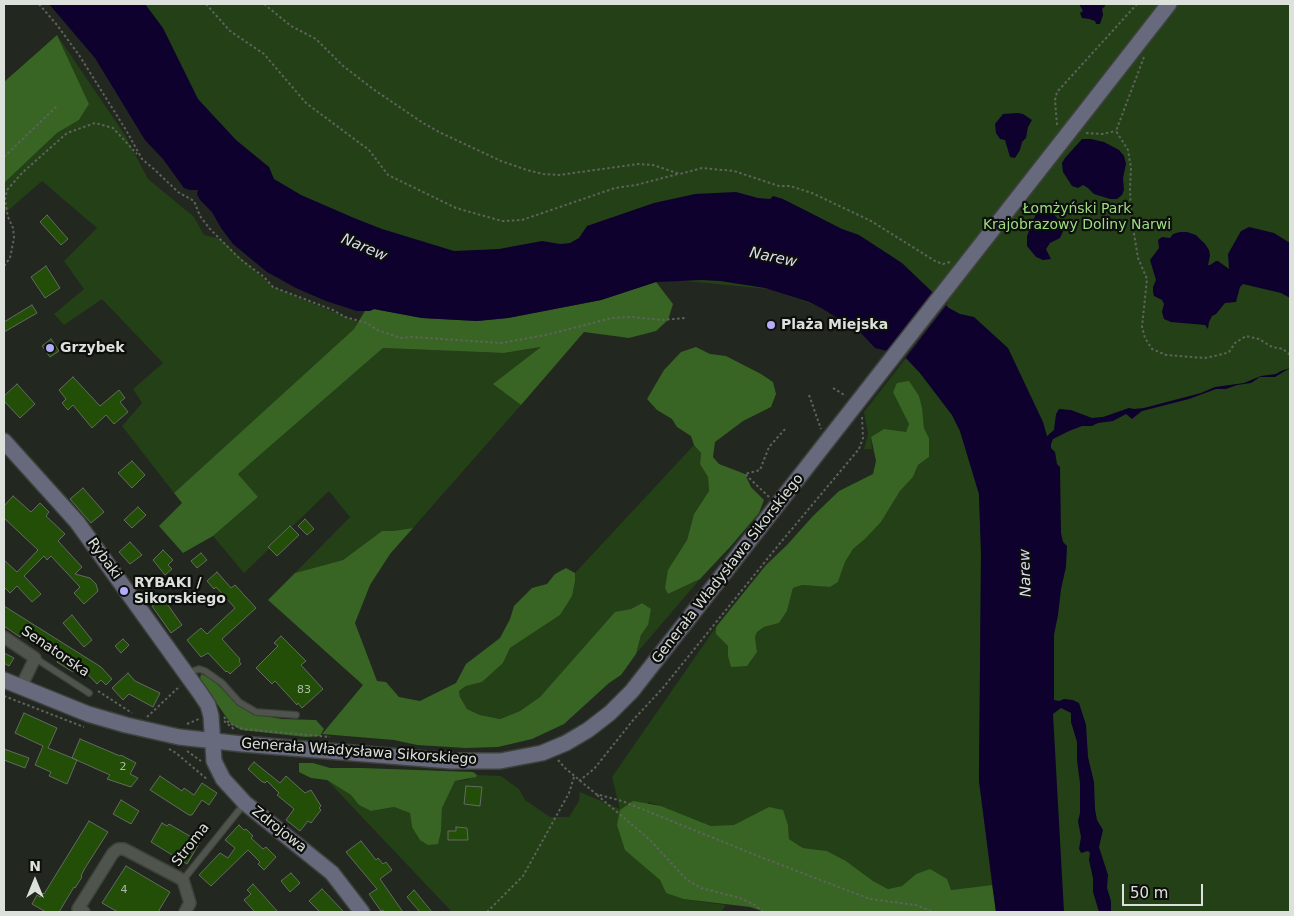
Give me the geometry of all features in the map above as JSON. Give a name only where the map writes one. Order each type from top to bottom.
[{"type":"street","name":"Generała Władysława Sikorskiego","points":[[4,680],[88,714],[126,725],[213,741],[475,762],[514,759],[554,749],[577,737],[600,722],[632,691],[1169,4]]},
{"type":"street","name":"Rybaki","points":[[4,441],[77,522],[186,677],[208,705],[212,718],[213,741]]},
{"type":"street","name":"Senatorska","points":[[4,637],[35,658]]},
{"type":"street","points":[[21,687],[35,658]]},
{"type":"street","name":"Zdrojowa","points":[[213,741],[214,761],[218,771],[230,788],[245,803],[322,864],[338,880],[362,912]]},
{"type":"street","points":[[79,911],[113,853],[118,849],[128,850],[183,880]]},
{"type":"street","name":"Stroma","points":[[183,880],[190,903],[186,912]]},
{"type":"lane","name":"Senatorska","points":[[35,658],[91,691]]},
{"type":"lane","points":[[186,677],[199,669],[205,671],[222,683],[239,702],[256,712],[296,715]]},
{"type":"lane","name":"Stroma","points":[[183,880],[245,803]]},
{"type":"path","points":[[39,4],[79,54],[126,130],[142,160],[178,192],[194,201],[200,216],[210,229],[240,259],[264,277],[273,287],[346,317],[368,323],[377,330],[401,338],[412,337],[502,343],[546,335],[612,318],[632,317],[662,320],[685,318]]},
{"type":"path","points":[[206,4],[230,31],[264,54],[306,103],[369,150],[388,175],[456,208],[502,221],[522,220],[615,188],[636,185],[702,168],[725,170],[744,174],[779,186],[790,186],[812,193],[871,221],[935,261],[943,264],[951,262],[955,258]]},
{"type":"path","points":[[264,4],[290,26],[316,39],[350,71],[423,123],[447,137],[501,161],[543,174],[559,175],[638,164],[653,165],[680,174]]},
{"type":"path","points":[[1056,129],[1055,100],[1057,92],[1137,4]]},
{"type":"path","points":[[1146,53],[1116,130],[1128,150],[1131,168],[1131,215],[1138,258],[1147,279],[1142,327],[1145,338],[1152,349],[1166,355],[1205,358],[1223,354],[1229,352],[1234,343],[1246,336],[1259,339],[1272,347],[1283,349],[1290,355]]},
{"type":"path","points":[[4,157],[58,105]]},
{"type":"path","points":[[4,266],[10,258],[14,238],[13,228],[8,217],[5,195],[7,190],[22,173],[67,133],[95,123],[113,128],[139,155]]},
{"type":"path","points":[[833,388],[848,396]]},
{"type":"path","points":[[810,395],[818,423],[823,431]]},
{"type":"path","points":[[579,781],[594,769],[634,719],[662,689],[859,449],[863,438],[862,416]]},
{"type":"path","points":[[778,506],[745,474],[760,470],[769,447],[786,428]]},
{"type":"path","points":[[147,717],[166,701],[186,677]]},
{"type":"path","points":[[91,691],[136,714]]},
{"type":"path","points":[[4,696],[71,724],[89,729]]},
{"type":"path","points":[[212,718],[223,715],[229,723],[243,729],[335,738]]},
{"type":"path","points":[[142,716],[156,719]]},
{"type":"path","points":[[182,724],[186,725],[203,716],[223,720],[238,732],[335,742]]},
{"type":"path","points":[[169,749],[208,780]]},
{"type":"path","points":[[554,749],[558,760],[574,777],[650,840],[686,879],[701,888],[740,898],[755,905],[763,912]]},
{"type":"path","points":[[487,912],[523,876],[569,793],[574,777]]},
{"type":"path","points":[[596,794],[622,801],[870,899],[916,905],[933,912]]},
{"type":"green space","name":"Łomżyński Park Krajobrazowy Doliny Narwi","points":[[61,4],[1290,4],[1290,912],[1007,912],[998,495],[954,393],[875,326],[769,289],[644,277],[326,262]]},
{"type":"green space","points":[[57,35],[125,135],[148,179],[194,217],[204,235],[220,239],[273,287],[358,322],[354,329],[174,493],[122,426],[142,403],[133,389],[163,363],[102,299],[64,325],[54,314],[84,289],[64,261],[97,228],[42,181],[4,214],[4,183],[57,133],[79,120],[89,104]]},
{"type":"green space","points":[[57,35],[89,104],[79,120],[57,133],[4,183],[4,82]]},
{"type":"green space","points":[[656,282],[673,304],[668,320],[656,331],[629,338],[584,332],[521,405],[493,384],[541,347],[504,353],[383,348],[238,474],[258,497],[213,536],[183,553],[159,526],[182,503],[174,493],[354,329],[365,311],[374,309],[422,318],[477,321],[508,318],[601,300]]},
{"type":"green space","points":[[543,347],[494,384],[521,405],[413,528],[382,531],[343,560],[295,573],[350,517],[329,491],[244,573],[213,536],[258,497],[238,474],[383,348],[504,353]]},
{"type":"green space","points":[[696,347],[710,354],[726,356],[773,382],[776,394],[771,407],[743,421],[715,442],[713,457],[719,464],[745,474],[751,487],[764,500],[759,513],[700,579],[668,594],[665,588],[668,570],[687,540],[694,514],[709,491],[708,477],[700,464],[701,453],[694,445],[691,436],[677,427],[672,419],[657,410],[647,399],[664,370],[681,352]]},
{"type":"green space","points":[[906,358],[952,415],[960,431],[979,494],[981,553],[979,781],[992,885],[951,890],[916,874],[902,886],[888,889],[873,881],[846,861],[827,851],[803,848],[789,839],[788,825],[711,826],[648,802],[644,865],[660,880],[666,893],[683,899],[726,905],[721,912],[452,912],[327,780],[351,795],[359,805],[371,811],[394,807],[410,813],[412,827],[441,831],[442,808],[455,781],[467,780],[477,775],[501,776],[519,789],[525,800],[550,817],[569,817],[579,801],[580,792],[620,809],[612,777],[716,627],[716,634],[728,646],[728,656],[757,652],[755,637],[757,632],[764,627],[779,623],[787,611],[793,588],[802,585],[830,587],[838,582],[845,562],[853,549],[881,522],[900,491],[913,477],[918,465],[929,457],[929,438],[924,428],[919,396],[903,409],[909,424],[906,432],[871,437],[872,449],[864,449],[868,434],[864,412]]},
{"type":"green space","points":[[909,381],[919,396],[924,428],[929,438],[929,457],[918,465],[913,477],[900,491],[881,522],[853,549],[845,562],[838,582],[830,587],[802,585],[793,588],[787,611],[779,623],[764,627],[757,632],[755,637],[757,652],[747,666],[731,667],[728,646],[716,634],[716,627],[766,565],[813,516],[839,491],[873,474],[876,461],[871,437],[884,429],[906,432],[909,424],[893,392],[897,383]]},
{"type":"green space","points":[[694,445],[701,453],[700,464],[708,477],[709,491],[694,514],[687,540],[665,588],[668,594],[700,579],[636,654],[641,635],[648,625],[642,603],[631,609],[615,613],[540,697],[520,711],[500,719],[480,715],[467,709],[460,697],[459,691],[466,686],[482,682],[503,663],[510,648],[560,615],[575,581],[575,573]]},
{"type":"green space","points":[[413,528],[390,554],[370,585],[355,623],[377,681],[386,682],[399,697],[420,701],[456,683],[466,664],[500,638],[510,619],[514,606],[532,588],[547,584],[555,574],[566,568],[575,573],[575,581],[572,596],[560,615],[510,648],[503,663],[482,682],[466,686],[459,691],[460,697],[467,709],[480,715],[500,719],[520,711],[540,697],[615,612],[631,609],[642,603],[651,609],[648,625],[641,635],[636,654],[621,675],[609,683],[564,724],[532,739],[498,747],[466,748],[417,745],[394,740],[322,734],[363,685],[268,600],[295,573],[343,560],[382,531]]},
{"type":"green space","points":[[201,674],[216,683],[240,706],[253,714],[282,719],[316,720],[324,729],[320,736],[306,737],[241,730],[231,724],[200,679]]},
{"type":"green space","points":[[299,763],[313,763],[330,768],[473,772],[477,775],[476,777],[455,781],[442,808],[441,831],[438,844],[428,845],[420,840],[412,827],[410,813],[394,807],[371,811],[359,805],[351,795],[327,780],[311,778],[299,772]]},
{"type":"green space","points":[[633,801],[661,806],[711,826],[734,825],[769,807],[783,810],[788,825],[789,839],[803,848],[827,851],[846,861],[873,881],[888,889],[902,886],[916,874],[930,869],[947,879],[951,890],[992,885],[996,912],[765,912],[750,907],[683,899],[666,893],[660,880],[625,850],[617,825],[620,810]]},
{"type":"water","name":"Narew","points":[[49,4],[145,4],[163,28],[198,99],[236,140],[269,167],[274,179],[301,195],[354,218],[382,229],[454,251],[499,249],[542,241],[560,244],[570,243],[579,238],[587,226],[654,203],[695,194],[736,192],[758,198],[770,199],[773,196],[783,199],[842,229],[859,235],[902,263],[949,308],[960,314],[974,317],[1008,348],[1043,422],[1047,436],[1054,430],[1056,414],[1059,409],[1071,410],[1092,418],[1103,417],[1129,408],[1144,408],[1201,393],[1215,387],[1244,383],[1261,376],[1276,374],[1290,368],[1275,377],[1260,377],[1251,383],[1226,389],[1216,389],[1189,399],[1142,411],[1132,419],[1126,414],[1113,421],[1098,423],[1092,426],[1082,426],[1053,439],[1051,444],[1051,448],[1055,452],[1057,464],[1060,467],[1061,533],[1063,542],[1067,546],[1066,567],[1054,635],[1054,700],[1073,700],[1079,703],[1086,725],[1088,757],[1094,782],[1095,809],[1097,820],[1103,830],[1099,847],[1108,875],[1107,888],[1111,901],[1111,912],[1099,912],[1093,892],[1093,878],[1089,860],[1090,853],[1088,851],[1081,853],[1079,849],[1081,837],[1078,821],[1080,813],[1080,783],[1077,742],[1071,722],[1071,713],[1061,708],[1053,714],[1064,912],[996,912],[979,781],[981,553],[979,494],[960,431],[952,415],[920,373],[903,355],[875,348],[861,333],[809,302],[765,288],[720,281],[656,282],[601,300],[508,318],[477,321],[422,318],[374,309],[370,311],[357,311],[326,301],[296,288],[267,272],[233,244],[212,212],[200,200],[197,194],[198,190],[184,188],[163,159],[145,140],[95,58]]},
{"type":"water","points":[[1079,4],[1105,4],[1102,9],[1103,15],[1100,24],[1082,18],[1080,13],[1083,11]]},
{"type":"water","points":[[1018,113],[1032,120],[1028,127],[1026,138],[1022,142],[1015,158],[1010,157],[1005,140],[1000,139],[996,133],[995,124],[1003,114]]},
{"type":"water","points":[[1082,139],[1104,142],[1119,150],[1124,156],[1126,164],[1123,178],[1124,190],[1117,199],[1094,194],[1083,185],[1078,188],[1072,186],[1063,172],[1062,163]]},
{"type":"water","points":[[1050,210],[1064,223],[1064,229],[1060,238],[1050,243],[1046,249],[1051,259],[1043,260],[1036,257],[1027,246],[1027,236],[1036,214]]},
{"type":"water","points":[[1249,227],[1274,233],[1290,243],[1290,298],[1281,293],[1243,284],[1240,287],[1236,302],[1225,303],[1212,316],[1208,329],[1205,325],[1171,322],[1164,319],[1162,312],[1164,304],[1162,300],[1154,296],[1153,292],[1156,280],[1150,260],[1159,248],[1158,240],[1162,237],[1170,238],[1173,234],[1180,232],[1196,235],[1209,250],[1208,265],[1218,261],[1229,269],[1228,254],[1241,231]]},
{"type":"pier","points":[[934,291],[948,303],[904,360],[901,357],[886,353]]},
{"type":"building","points":[[47,215],[68,239],[61,245],[40,222]]},
{"type":"building","points":[[46,266],[60,288],[45,298],[31,277]]},
{"type":"building","points":[[32,305],[37,313],[4,332],[4,322]]},
{"type":"building","points":[[51,339],[59,351],[50,357],[42,346]]},
{"type":"building","points":[[73,377],[100,406],[119,390],[125,398],[120,402],[128,412],[114,424],[106,415],[92,428],[73,405],[68,410],[62,403],[66,399],[59,390]]},
{"type":"building","points":[[17,384],[35,404],[20,418],[4,401],[4,396]]},
{"type":"building","points":[[132,461],[145,475],[132,488],[118,473]]},
{"type":"building","points":[[83,488],[104,512],[91,523],[70,499]]},
{"type":"building","points":[[13,496],[31,512],[40,503],[49,512],[46,516],[65,534],[58,541],[82,567],[75,574],[90,578],[96,584],[98,591],[84,604],[74,593],[80,587],[51,556],[47,560],[44,556],[24,576],[41,594],[32,602],[17,586],[10,593],[4,587],[4,560],[17,572],[38,550],[4,518],[4,506]]},
{"type":"building","points":[[138,507],[146,515],[132,528],[124,520]]},
{"type":"building","points":[[305,519],[314,529],[307,535],[298,526]]},
{"type":"building","points":[[290,526],[299,535],[277,556],[268,547]]},
{"type":"building","points":[[130,542],[142,555],[130,564],[119,552]]},
{"type":"building","points":[[163,550],[173,560],[168,565],[172,569],[165,575],[153,560]]},
{"type":"building","points":[[201,553],[207,560],[197,568],[191,561]]},
{"type":"building","points":[[217,572],[231,588],[235,585],[256,608],[222,639],[240,659],[241,664],[230,674],[208,653],[201,657],[187,640],[201,628],[207,634],[235,608],[216,587],[214,589],[207,581]]},
{"type":"building","points":[[163,598],[182,625],[171,633],[152,606]]},
{"type":"building","points":[[4,606],[101,667],[112,679],[106,685],[101,680],[97,684],[79,665],[73,672],[57,662],[60,658],[22,633],[20,637],[4,626]]},
{"type":"building","points":[[72,615],[92,640],[84,647],[63,623]]},
{"type":"building","points":[[281,636],[306,661],[301,665],[323,689],[302,708],[275,681],[272,684],[256,668],[278,646],[274,643]]},
{"type":"building","points":[[123,639],[129,645],[121,653],[115,646]]},
{"type":"building","points":[[4,653],[14,658],[9,666],[4,663]]},
{"type":"building","points":[[128,673],[135,681],[160,693],[153,707],[129,694],[123,700],[112,688]]},
{"type":"building","points":[[24,713],[57,728],[48,748],[77,760],[67,784],[49,776],[51,772],[35,765],[43,746],[15,733]]},
{"type":"building","points":[[80,739],[136,763],[130,774],[138,778],[131,787],[107,779],[110,775],[72,758]]},
{"type":"building","points":[[4,749],[29,758],[25,768],[4,760]]},
{"type":"building","points":[[254,762],[280,783],[286,776],[305,793],[311,790],[321,806],[319,808],[321,810],[311,823],[308,821],[300,831],[286,820],[294,809],[277,795],[279,793],[267,781],[265,783],[261,781],[248,769]]},
{"type":"building","points":[[160,776],[182,791],[184,788],[194,795],[202,783],[217,793],[209,805],[202,800],[192,815],[189,815],[150,790]]},
{"type":"building","points":[[466,786],[482,787],[480,806],[464,804]]},
{"type":"building","points":[[121,800],[139,811],[131,824],[113,814]]},
{"type":"building","points":[[89,821],[108,832],[59,912],[46,912],[32,904],[37,895],[40,897],[44,894]]},
{"type":"building","points":[[162,823],[167,826],[169,824],[200,842],[187,864],[151,842]]},
{"type":"building","points":[[239,825],[253,836],[251,838],[263,849],[266,847],[276,857],[264,870],[258,864],[260,862],[248,850],[211,886],[199,875],[220,853],[228,858],[235,848],[225,840]]},
{"type":"building","points":[[456,827],[467,828],[468,840],[448,840],[448,831],[456,831]]},
{"type":"building","points":[[361,841],[376,860],[378,858],[383,864],[386,862],[392,870],[380,879],[403,912],[381,911],[369,894],[377,889],[346,852]]},
{"type":"building","points":[[126,866],[170,892],[158,912],[118,912],[102,903]]},
{"type":"building","points":[[291,873],[300,883],[290,892],[281,881]]},
{"type":"building","points":[[253,884],[278,912],[255,912],[244,900],[251,894],[247,890]]},
{"type":"building","points":[[322,889],[344,912],[320,912],[309,901]]},
{"type":"building","points":[[414,890],[432,912],[420,912],[407,897]]},
{"type":"place","name":"Plaża Miejska","points":[[771,325]]},
{"type":"place","name":"Grzybek","points":[[50,348]]},
{"type":"place","name":"RYBAKI / Sikorskiego","points":[[124,591]]}]
